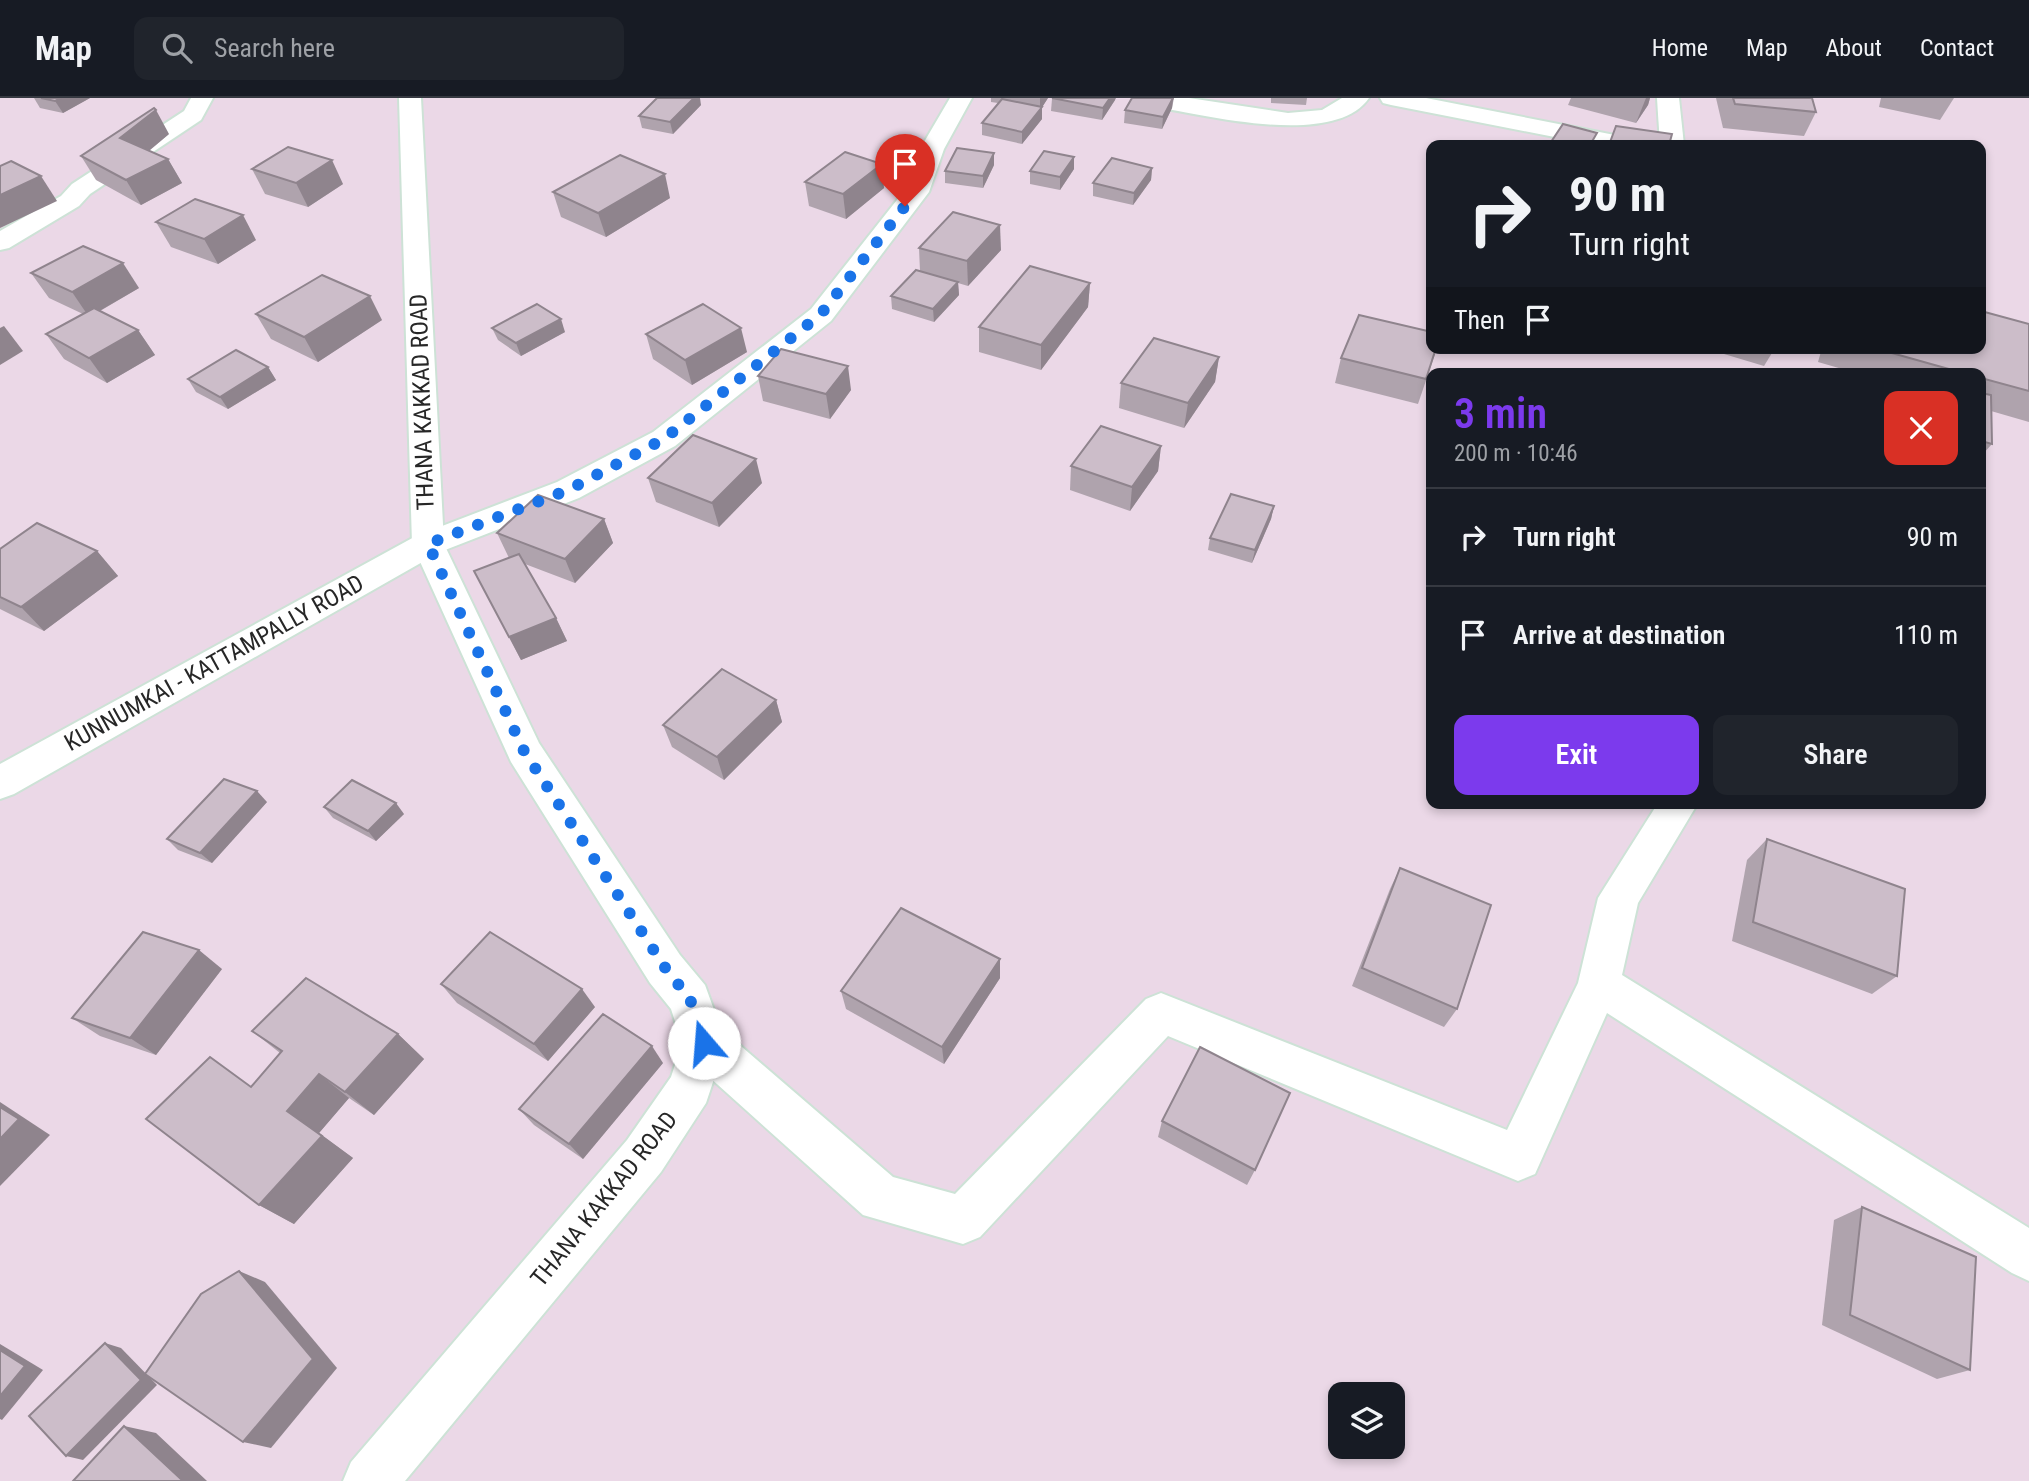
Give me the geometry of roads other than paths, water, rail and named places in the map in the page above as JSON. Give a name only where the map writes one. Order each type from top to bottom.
[{"type":"street","points":[[0,242],[70,201],[81,189],[192,115],[202,98]]},
{"type":"street","name":"THANA KAKKAD ROAD","points":[[370,1481],[644,1156],[690,1088],[704,1043],[690,999],[666,969],[524,751],[428,544],[411,98]]},
{"type":"street","name":"KUNNUMKAI - KATTAMPALLY ROAD","points":[[0,783],[428,544],[568,490],[664,439],[821,314],[916,192],[932,149],[961,98]]},
{"type":"street","points":[[1144,98],[1288,120],[1328,117],[1358,98]]},
{"type":"street","points":[[1391,98],[1605,140]]},
{"type":"street","points":[[1668,98],[1672,140]]},
{"type":"street","points":[[704,1043],[880,1198],[963,1220],[1161,1013],[1518,1158],[1599,984],[1618,898],[1675,809]]},
{"type":"street","points":[[1599,984],[2029,1256]]}]
